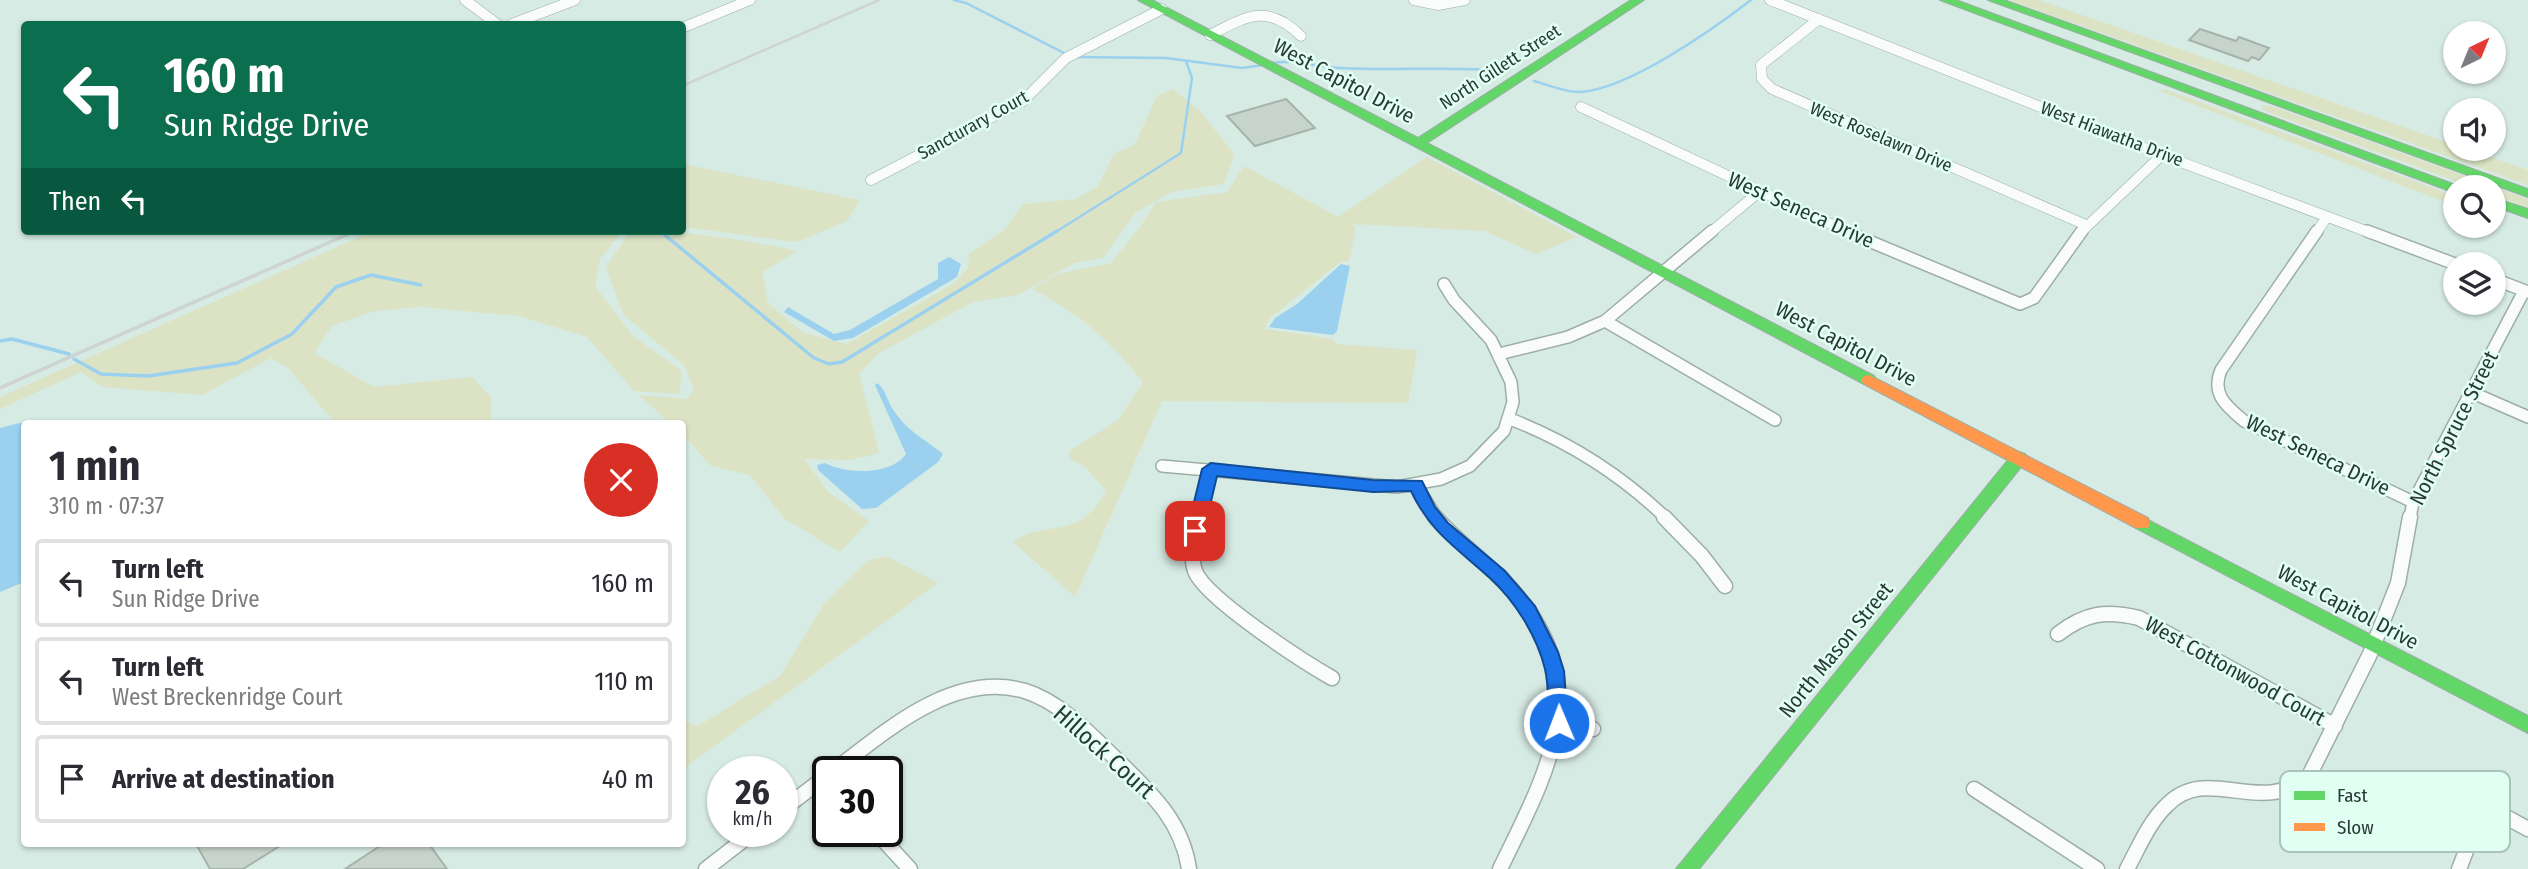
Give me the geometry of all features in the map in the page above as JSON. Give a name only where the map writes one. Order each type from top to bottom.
[{"type":"main road","name":"West Capitol Drive","points":[[1144,0],[2528,725]]},
{"type":"main road","points":[[1946,0],[2443,184]]},
{"type":"main road","points":[[1994,0],[2528,193]]},
{"type":"main road","name":"North Gillett Street","points":[[1419,143],[1633,1]]},
{"type":"main road","points":[[2506,206],[2528,214]]},
{"type":"main road","name":"North Mason Street","points":[[1686,869],[2019,458]]},
{"type":"street","points":[[465,0],[493,21]]},
{"type":"street","points":[[520,21],[575,0]]},
{"type":"street","points":[[686,26],[750,0]]},
{"type":"street","points":[[1414,0],[1438,5],[1465,0]]},
{"type":"street","name":"West Hiawatha Drive","points":[[1770,0],[2162,155],[2443,260]]},
{"type":"street","name":"Sancturary Court","points":[[871,180],[1023,101],[1070,56],[1162,9]]},
{"type":"street","points":[[1210,34],[1257,12],[1293,26],[1301,36]]},
{"type":"street","name":"West Roselawn Drive","points":[[1819,19],[1761,65],[1762,79],[1772,89],[2086,225]]},
{"type":"street","name":"West Seneca Drive","points":[[1581,107],[1759,192],[2007,301],[2025,304],[2035,298],[2086,225]]},
{"type":"street","points":[[2086,225],[2162,155]]},
{"type":"street","points":[[1499,354],[1568,337],[1605,321],[1759,192]]},
{"type":"street","name":"West Seneca Drive","points":[[2327,217],[2221,370],[2217,388],[2225,405],[2258,428],[2413,502]]},
{"type":"street","points":[[1162,466],[1373,486],[1416,485],[1441,479],[1469,466],[1504,431],[1510,419],[1513,402],[1511,382],[1499,354],[1486,334],[1454,300],[1444,284]]},
{"type":"street","points":[[2506,284],[2526,291]]},
{"type":"street","name":"North Spruce Street","points":[[2312,771],[2373,643],[2401,575],[2413,502],[2526,291]]},
{"type":"street","points":[[1605,321],[1775,420]]},
{"type":"street","points":[[2473,393],[2528,417]]},
{"type":"street","points":[[1510,419],[1567,443],[1612,470],[1636,489],[1710,564],[1725,586]]},
{"type":"street","points":[[1211,469],[1193,547],[1192,559],[1201,581],[1292,655],[1332,678]]},
{"type":"street","points":[[1416,485],[1429,511],[1442,527],[1499,576],[1529,611],[1555,671],[1559,723],[1538,787],[1500,869]]},
{"type":"street","name":"West Cottonwood Court","points":[[2058,634],[2077,618],[2102,611],[2139,618],[2335,726]]},
{"type":"street","name":"Hillock Court","points":[[855,756],[912,713],[932,702],[968,690],[999,688],[1022,692],[1056,707],[1155,797],[1167,811],[1182,837],[1189,869]]},
{"type":"street","points":[[1559,723],[1593,729]]},
{"type":"street","points":[[1974,789],[2097,869]]},
{"type":"street","name":"North Spruce Street","points":[[2127,869],[2162,811],[2177,796],[2208,789],[2273,794],[2280,792]]},
{"type":"street","points":[[2510,820],[2528,830]]},
{"type":"street","points":[[706,869],[734,847]]},
{"type":"street","points":[[890,847],[910,869]]},
{"type":"street","points":[[2459,869],[2466,852]]},
{"type":"green space","points":[[2009,0],[2039,0],[2443,141],[2443,155]]},
{"type":"green space","points":[[1173,89],[1200,111],[1234,154],[1224,184],[1172,192],[1135,213],[1103,258],[1075,263],[1017,295],[973,302],[879,353],[859,374],[879,453],[850,460],[804,459],[828,492],[869,521],[840,552],[785,519],[750,475],[711,466],[686,438],[686,420],[667,420],[639,395],[687,399],[694,390],[684,365],[623,314],[606,267],[627,235],[686,233],[797,251],[763,272],[767,302],[802,332],[846,344],[952,285],[968,268],[969,254],[1005,229],[1023,204],[1076,199],[1098,186],[1114,154],[1135,144],[1157,96]]},
{"type":"green space","points":[[2164,89],[2443,192],[2443,201],[2159,91]]},
{"type":"green space","points":[[2262,105],[2274,107],[2462,175],[2443,176],[2262,109]]},
{"type":"green space","points":[[1427,157],[1577,237],[1536,254],[1485,231],[1353,224],[1347,221],[1356,227],[1349,261],[1339,263],[1270,318],[1264,329],[1333,339],[1336,344],[1417,350],[1408,403],[1162,401],[1075,597],[1013,542],[1038,531],[1074,524],[1096,507],[1106,490],[1084,466],[1069,458],[1070,451],[1118,420],[1143,382],[1080,318],[1032,289],[1057,274],[1111,263],[1156,202],[1227,192],[1244,166],[1338,217]]},
{"type":"green space","points":[[2461,161],[2502,161],[2528,170],[2528,185]]},
{"type":"green space","points":[[686,165],[860,200],[847,221],[797,242],[686,227]]},
{"type":"green space","points":[[2506,191],[2528,199],[2528,208],[2506,200]]},
{"type":"green space","points":[[364,235],[620,235],[600,259],[595,286],[633,336],[681,370],[680,394],[634,391],[587,337],[519,316],[420,307],[375,311],[332,326],[314,353],[374,387],[472,377],[491,397],[491,420],[332,420],[288,368],[271,358],[202,395],[103,387],[81,372],[0,409],[0,397]]},
{"type":"green space","points":[[886,556],[938,583],[686,767],[686,722],[698,726],[781,675],[824,604],[867,561]]},
{"type":"water","points":[[949,257],[961,264],[957,277],[853,338],[834,341],[784,312],[788,307],[834,334],[850,330],[938,279],[938,263]]},
{"type":"water","points":[[1341,264],[1350,266],[1337,331],[1333,335],[1269,327],[1275,318],[1297,304]]},
{"type":"water","points":[[877,383],[905,425],[943,454],[938,462],[876,508],[862,509],[818,470],[817,465],[825,463],[844,469],[867,471],[890,466],[906,454],[875,385]]},
{"type":"water","points":[[21,423],[21,583],[0,592],[0,428]]},
{"type":"building","points":[[2200,29],[2236,41],[2239,37],[2269,48],[2259,60],[2252,57],[2248,61],[2189,40]]},
{"type":"building","points":[[1286,99],[1315,128],[1255,146],[1227,116]]},
{"type":"building","points":[[198,847],[278,847],[243,869],[210,869]]},
{"type":"building","points":[[378,847],[431,847],[447,869],[345,869]]},
{"type":"waterway","points":[[954,0],[966,3],[1066,54]]},
{"type":"waterway","points":[[1534,81],[1563,90],[1581,92],[1623,80],[1670,56],[1751,0]]},
{"type":"waterway","points":[[1073,57],[1166,58],[1242,68],[1264,65]]},
{"type":"waterway","points":[[1054,233],[1181,153],[1192,78],[1186,61]]},
{"type":"waterway","points":[[1271,63],[1288,62],[1362,69],[1509,71]]},
{"type":"waterway","points":[[665,235],[814,358],[829,364],[842,362],[1057,231]]},
{"type":"waterway","points":[[74,359],[101,374],[148,376],[237,363],[292,334],[336,287],[371,275],[421,285]]},
{"type":"waterway","points":[[0,341],[12,339],[69,354]]},
{"type":"railway","points":[[686,84],[879,0]]},
{"type":"railway","points":[[0,388],[346,235]]},
{"type":"traffic: fast","points":[[1144,0],[1869,380]]},
{"type":"traffic: fast","points":[[1419,143],[1638,0]]},
{"type":"traffic: fast","points":[[1946,0],[2443,184]]},
{"type":"traffic: fast","points":[[1994,0],[2528,193]]},
{"type":"traffic: fast","points":[[2506,206],[2528,214]]},
{"type":"traffic: fast","points":[[1686,869],[2019,458]]},
{"type":"traffic: fast","points":[[2142,523],[2528,725]]},
{"type":"traffic: slow","points":[[1869,380],[2142,523]]},
{"type":"route","points":[[1195,531],[1211,469],[1373,486],[1416,485],[1429,511],[1442,527],[1499,576],[1529,611],[1555,671],[1559,723]]}]
